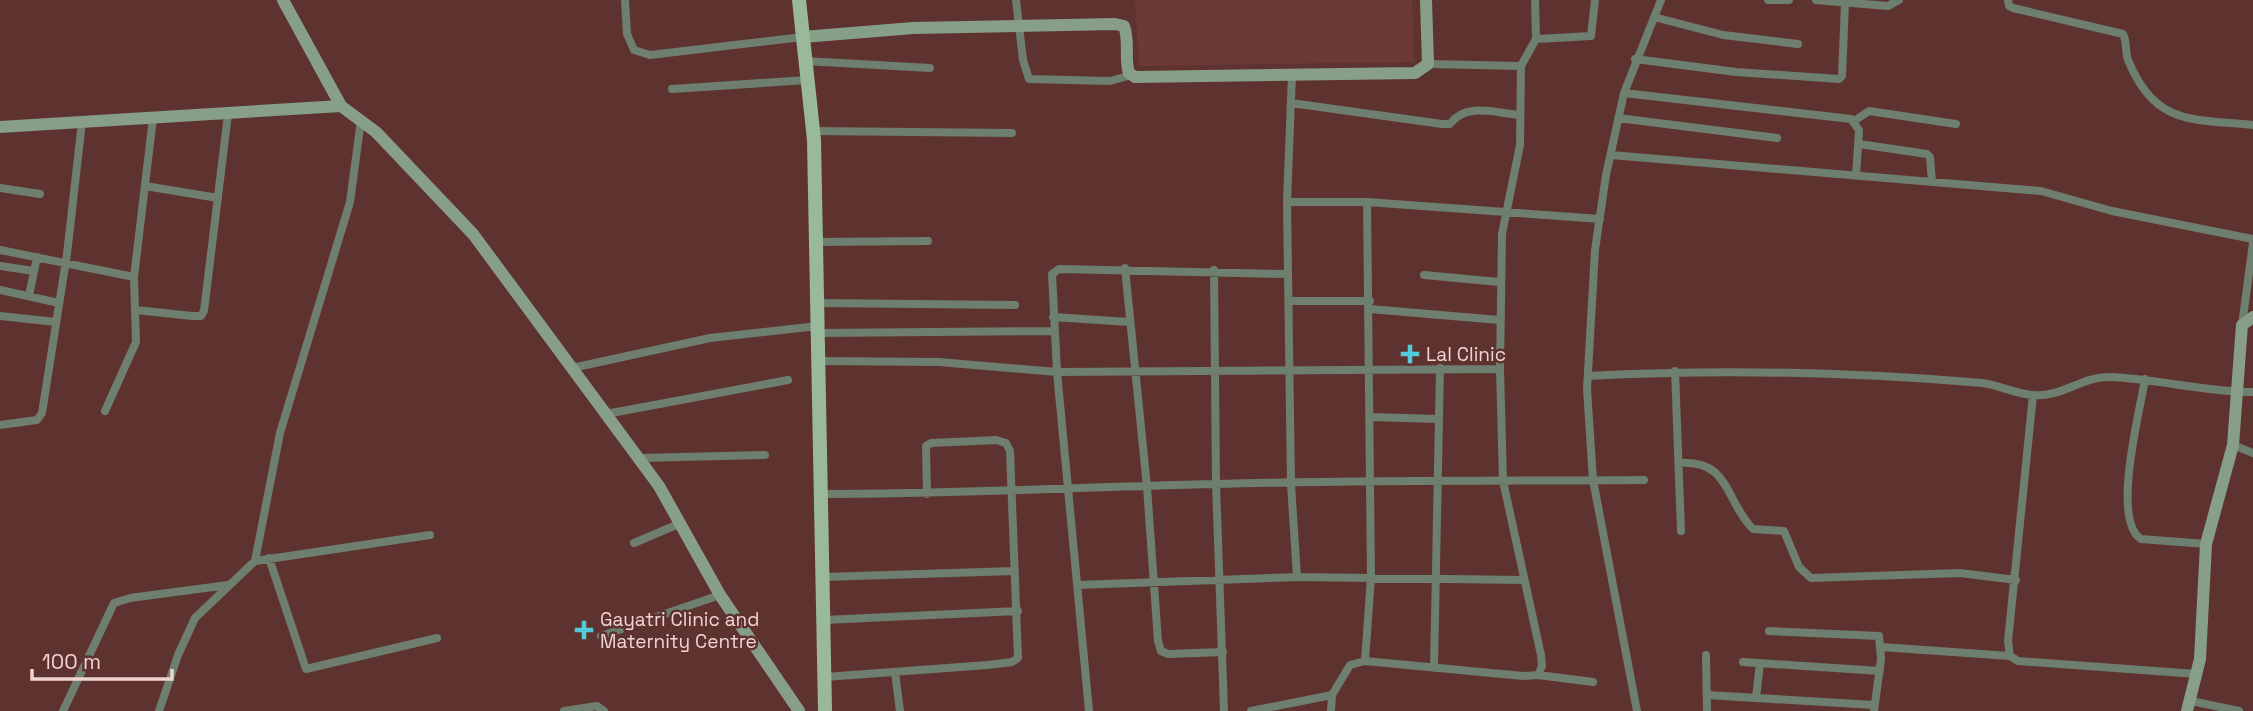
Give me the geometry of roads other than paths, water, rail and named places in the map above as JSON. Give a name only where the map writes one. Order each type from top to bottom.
[{"type":"main road","points":[[799,0],[813,131],[825,711]]},
{"type":"street","points":[[283,0],[341,106],[376,132],[473,234],[639,458],[681,523],[720,595],[799,711]]},
{"type":"street","points":[[625,0],[627,34],[634,50],[650,55],[803,37],[1017,24],[1124,26],[1127,35],[1126,65],[1132,75]]},
{"type":"street","points":[[1016,0],[1017,24],[1030,79],[1110,81],[1132,75],[1415,73],[1428,64],[1521,66]]},
{"type":"street","points":[[1426,0],[1428,64]]},
{"type":"street","points":[[1535,0],[1536,39],[1521,66],[1520,145],[1505,211],[1499,320],[1503,481],[1541,655],[1542,666],[1538,675]]},
{"type":"street","points":[[1536,39],[1591,36],[1595,0]]},
{"type":"street","points":[[1637,711],[1593,480],[1588,376],[1595,250],[1618,118],[1635,59],[1661,0]]},
{"type":"street","points":[[1768,0],[1789,0]]},
{"type":"street","points":[[1816,0],[1888,6],[1899,0]]},
{"type":"street","points":[[2008,0],[2013,8],[2123,34],[2128,59],[2141,83],[2165,111],[2202,120],[2253,125]]},
{"type":"street","points":[[1635,59],[1735,72],[1839,79],[1842,76],[1845,3]]},
{"type":"street","points":[[1654,17],[1723,35],[1798,44]]},
{"type":"street","points":[[806,61],[930,68]]},
{"type":"street","points":[[1292,74],[1287,274],[1297,577]]},
{"type":"street","points":[[672,89],[807,80]]},
{"type":"street","points":[[1624,93],[1854,121],[1869,111],[1956,124]]},
{"type":"street","points":[[1291,103],[1442,124],[1450,124],[1459,113],[1468,110],[1520,115]]},
{"type":"street","points":[[0,127],[341,106]]},
{"type":"street","points":[[136,310],[201,316],[205,304],[228,114]]},
{"type":"street","points":[[105,411],[133,351],[137,331],[134,277],[153,118]]},
{"type":"street","points":[[1618,118],[1777,138]]},
{"type":"street","points":[[255,561],[280,433],[350,201],[361,120]]},
{"type":"street","points":[[1854,121],[1859,130],[1856,176]]},
{"type":"street","points":[[0,425],[37,419],[42,413],[65,263],[82,122]]},
{"type":"street","points":[[813,131],[1012,133]]},
{"type":"street","points":[[1859,144],[1927,154],[1931,162],[1932,181]]},
{"type":"street","points":[[1611,155],[2041,191],[2112,211],[2253,241],[2245,392],[2234,445],[2206,544],[2197,674],[2189,706],[2239,711]]},
{"type":"street","points":[[145,186],[218,198]]},
{"type":"street","points":[[0,188],[40,194]]},
{"type":"street","points":[[1287,202],[1367,202],[1600,219]]},
{"type":"street","points":[[1365,662],[1371,577],[1372,417],[1367,202]]},
{"type":"street","points":[[815,242],[928,241]]},
{"type":"street","points":[[0,250],[134,277]]},
{"type":"street","points":[[29,296],[37,257]]},
{"type":"street","points":[[0,266],[34,271]]},
{"type":"street","points":[[1089,711],[1057,372],[1052,274],[1059,269],[1125,268],[1287,274]]},
{"type":"street","points":[[1125,268],[1147,487],[1152,583],[1161,651],[1174,654],[1223,652]]},
{"type":"street","points":[[1214,270],[1216,484],[1222,578],[1224,711]]},
{"type":"street","points":[[1423,275],[1499,282]]},
{"type":"street","points":[[0,290],[59,303]]},
{"type":"street","points":[[1289,301],[1370,305],[1499,320]]},
{"type":"street","points":[[817,303],[1015,305]]},
{"type":"street","points":[[0,316],[56,322]]},
{"type":"street","points":[[1053,317],[1130,323]]},
{"type":"street","points":[[572,368],[710,338],[818,329],[1054,331]]},
{"type":"street","points":[[818,361],[939,362],[1057,372],[1371,367],[1500,369]]},
{"type":"street","points":[[1434,668],[1440,368]]},
{"type":"street","points":[[1588,376],[1675,371],[1833,374],[1986,383],[2033,395],[2045,395],[2101,377],[2145,379],[2245,392]]},
{"type":"street","points":[[1675,371],[1681,531]]},
{"type":"street","points":[[2145,379],[2127,495],[2130,526],[2141,539],[2206,544]]},
{"type":"street","points":[[606,414],[788,380]]},
{"type":"street","points":[[2011,656],[2008,641],[2033,395]]},
{"type":"street","points":[[1372,417],[1438,419]]},
{"type":"street","points":[[825,677],[1012,662],[1018,658],[1020,648],[1010,451],[1006,443],[996,440],[930,443],[926,446],[927,494]]},
{"type":"street","points":[[2234,445],[2253,453]]},
{"type":"street","points":[[639,458],[765,455]]},
{"type":"street","points":[[1679,463],[1702,462],[1712,470],[1753,529],[1784,531],[1799,567],[1811,578],[1961,573],[2016,580]]},
{"type":"street","points":[[821,494],[1011,493],[1069,487],[1216,484],[1644,480]]},
{"type":"street","points":[[634,543],[681,523]]},
{"type":"street","points":[[159,711],[178,655],[195,618],[255,561],[430,535]]},
{"type":"street","points":[[269,558],[306,669],[437,638]]},
{"type":"street","points":[[823,577],[1015,571]]},
{"type":"street","points":[[1077,585],[1297,577],[1524,580]]},
{"type":"street","points":[[63,711],[114,603],[130,597],[228,585]]},
{"type":"street","points":[[601,636],[720,595]]},
{"type":"street","points":[[824,620],[1018,611]]},
{"type":"street","points":[[1707,695],[1824,707],[1874,708],[1880,671],[1881,638],[1876,635],[1769,631]]},
{"type":"street","points":[[1881,647],[2011,656],[2018,661],[2197,674]]},
{"type":"street","points":[[1706,655],[1707,711]]},
{"type":"street","points":[[1331,711],[1332,695],[1350,665],[1365,662],[1538,675],[1593,682]]},
{"type":"street","points":[[1743,662],[1880,671]]},
{"type":"street","points":[[1756,698],[1760,663]]},
{"type":"street","points":[[895,672],[900,711]]},
{"type":"street","points":[[1251,711],[1332,695]]},
{"type":"street","points":[[564,711],[597,706],[604,711]]},
{"type":"place","name":"Lal Clinic","points":[[1410,354]]},
{"type":"place","name":"Gayatri Clinic and Maternity Centre","points":[[584,630]]}]
